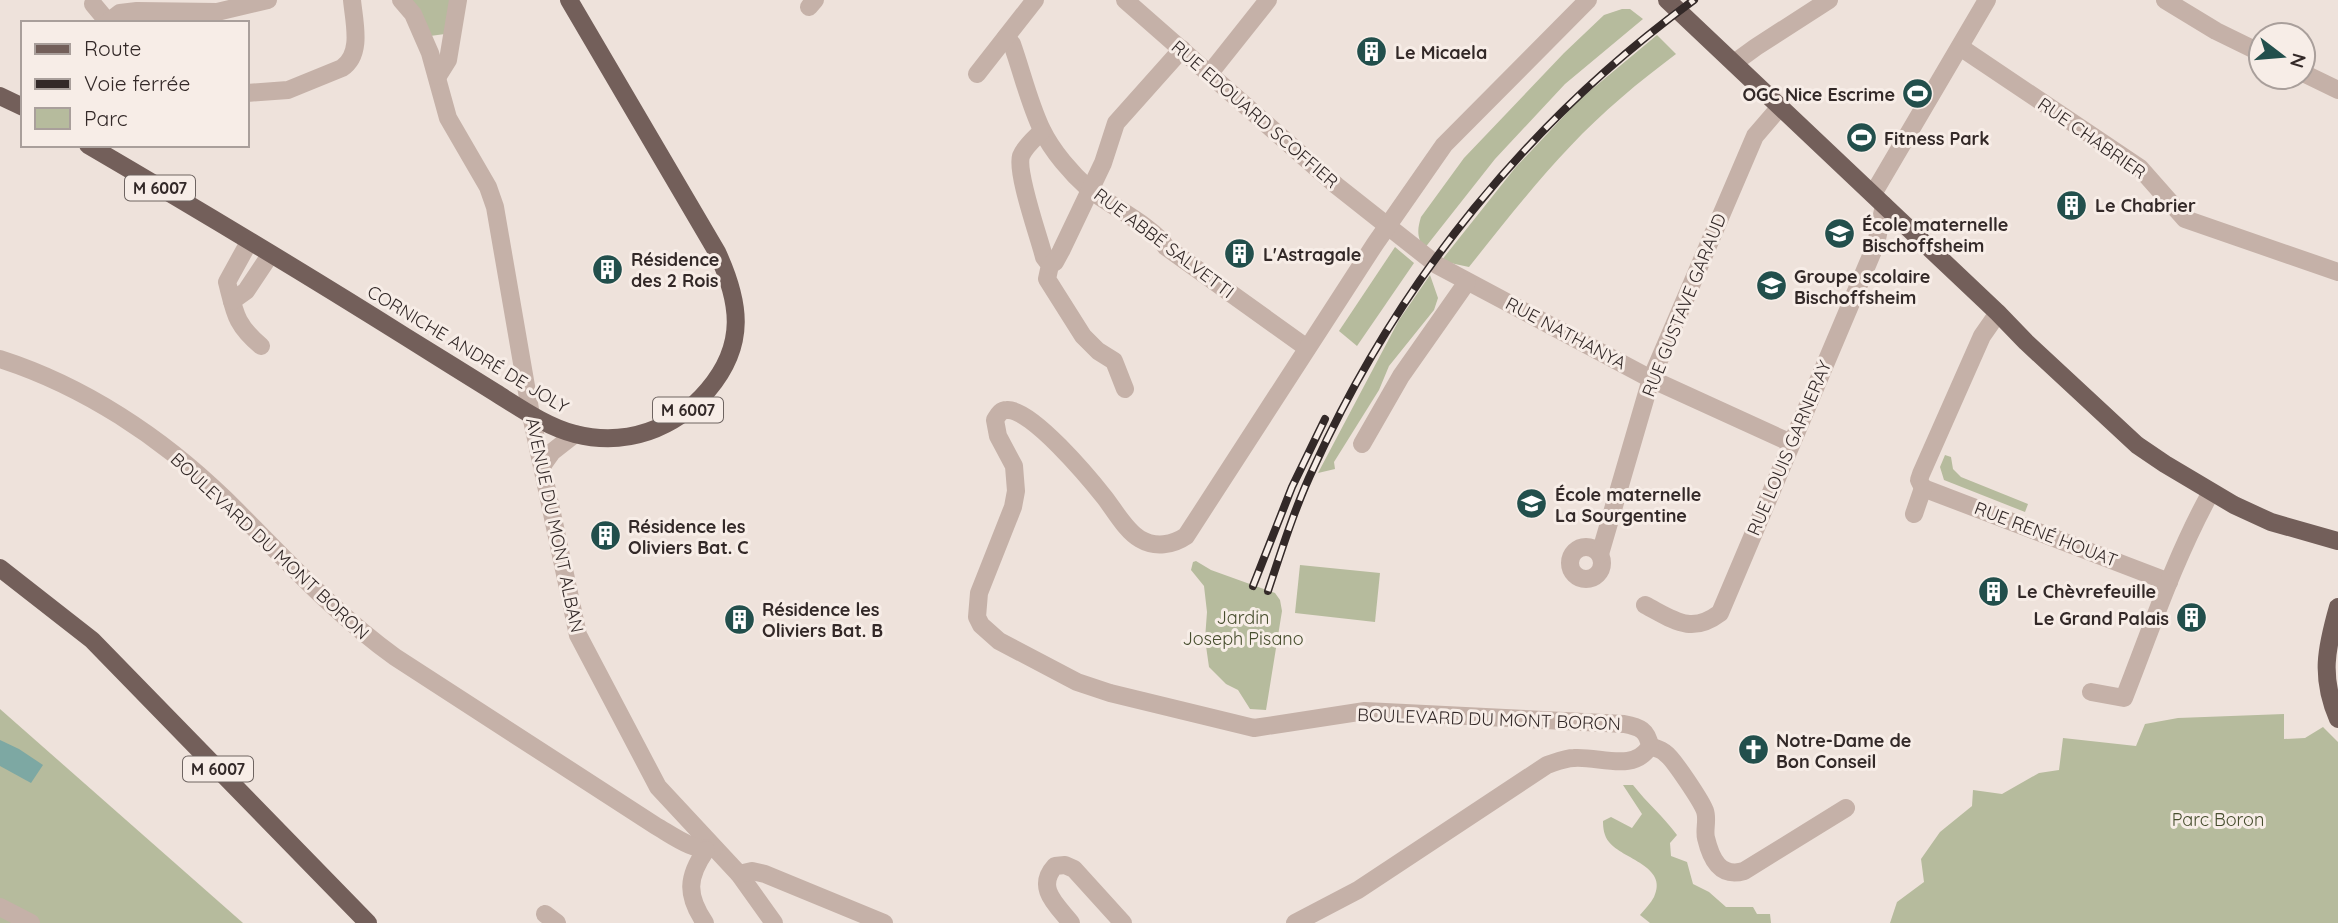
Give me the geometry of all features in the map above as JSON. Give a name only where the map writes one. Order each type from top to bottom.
[{"type":"main road","name":"CORNICHE ANDRÉ DE JOLY","points":[[91,147],[531,415],[575,434],[618,439],[637,436],[655,430],[682,415],[696,404],[721,374],[734,338],[736,306],[730,280],[717,252],[569,0]]},
{"type":"main road","points":[[1667,0],[2137,444],[2211,492],[2271,522],[2338,541]]},
{"type":"main road","points":[[0,96],[21,106]]},
{"type":"main road","name":"M 6007","points":[[0,568],[92,640],[368,923]]},
{"type":"main road","points":[[2338,607],[2328,640],[2325,664],[2330,702],[2338,719]]},
{"type":"street","points":[[109,21],[120,13],[217,12],[268,0]]},
{"type":"street","points":[[248,93],[288,90],[349,63],[356,48],[352,0]]},
{"type":"street","name":"AVENUE DU MONT ALBAN","points":[[401,0],[413,14],[438,76],[448,118],[488,187],[495,207],[531,415],[578,635],[657,787],[710,849],[739,873],[774,923]]},
{"type":"street","points":[[438,76],[448,60],[458,0]]},
{"type":"street","points":[[977,74],[1035,0]]},
{"type":"street","name":"RUE EDOUARD SCOFFIER","points":[[1125,0],[1337,186],[1387,226]]},
{"type":"street","points":[[1210,73],[1268,0]]},
{"type":"street","name":"BOULEVARD DU MONT BORON","points":[[1295,923],[1358,890],[1547,765],[1573,758],[1626,762],[1638,760],[1646,754],[1650,746],[1649,737],[1644,730],[1624,724],[1365,711],[1266,727],[1241,726],[1077,682],[999,641],[981,625],[977,617],[979,593],[1013,507],[1016,491],[1014,466],[995,428],[995,420],[1001,412],[1007,410],[1024,416],[1066,452],[1140,539],[1150,543],[1170,544],[1185,536],[1387,226],[1444,145],[1588,0]]},
{"type":"street","points":[[1734,63],[1829,0]]},
{"type":"street","name":"RUE LOUIS GARNERAY","points":[[1645,605],[1683,624],[1697,625],[1710,621],[1720,613],[1876,244],[1879,200],[1987,0]]},
{"type":"street","points":[[2165,0],[2247,46]]},
{"type":"street","points":[[93,4],[107,21]]},
{"type":"street","points":[[1006,37],[1012,44],[1042,131],[1059,155],[1090,189],[1061,251],[1050,265]]},
{"type":"street","name":"RUE CHABRIER","points":[[1960,47],[2140,169],[2185,219],[2338,272]]},
{"type":"street","name":"RUE ABBÉ SALVETTI","points":[[1182,49],[1116,123],[1103,163],[1090,189],[1161,238],[1166,247],[1307,348]]},
{"type":"street","points":[[2317,80],[2338,90]]},
{"type":"street","name":"RUE GUSTAVE GARAUD","points":[[1600,554],[1651,379],[1755,136],[1780,107]]},
{"type":"street","points":[[1042,131],[1028,144],[1021,157],[1021,176],[1044,257],[1050,265],[1048,279],[1083,337],[1114,361],[1125,389]]},
{"type":"street","name":"RUE NATHANYA","points":[[1387,226],[1437,265],[1467,282],[1651,379],[1791,443]]},
{"type":"street","points":[[249,242],[228,282],[235,317],[261,346]]},
{"type":"street","points":[[232,301],[246,291],[271,255]]},
{"type":"street","points":[[1362,444],[1401,376],[1467,282]]},
{"type":"street","points":[[1914,514],[1923,488],[1919,480],[1921,474],[1982,336],[1998,313]]},
{"type":"street","name":"BOULEVARD DU MONT BORON","points":[[0,359],[65,385],[139,428],[222,496],[312,587],[361,632],[544,755],[656,826],[686,843],[710,849]]},
{"type":"street","points":[[542,466],[552,452],[575,434]]},
{"type":"street","name":"RUE RENÉ HOUAT","points":[[1923,488],[2169,582]]},
{"type":"street","points":[[2091,692],[2124,698],[2169,582],[2211,492]]},
{"type":"street","points":[[1650,746],[1664,751],[1672,760],[1705,811],[1706,838],[1713,861],[1726,872],[1744,871],[1846,808]]},
{"type":"street","points":[[705,923],[694,907],[691,887],[694,868],[710,849]]},
{"type":"street","points":[[1071,923],[1046,887],[1047,875],[1055,866],[1065,865],[1074,869],[1123,923]]},
{"type":"street","points":[[739,873],[752,871],[765,874],[884,923]]},
{"type":"street","points":[[0,907],[31,923]]},
{"type":"green space","points":[[409,0],[450,0],[445,34],[430,36]]},
{"type":"green space","points":[[1630,9],[1643,19],[1565,84],[1495,159],[1424,249],[1418,233],[1421,217],[1464,158],[1604,15]]},
{"type":"green space","points":[[1657,35],[1676,54],[1628,92],[1579,137],[1469,267],[1441,261],[1515,168],[1579,100]]},
{"type":"green space","points":[[1395,247],[1414,263],[1357,346],[1339,331]]},
{"type":"green space","points":[[1430,275],[1438,298],[1434,310],[1389,366],[1379,390],[1334,462],[1335,469],[1318,473],[1399,320]]},
{"type":"green space","points":[[1945,455],[1951,457],[1953,469],[1961,477],[2028,504],[2025,512],[1944,480],[1940,467]]},
{"type":"green space","name":"Jardin Joseph Pisano","points":[[1196,561],[1211,570],[1275,593],[1280,600],[1282,611],[1266,710],[1250,709],[1238,690],[1226,684],[1209,667],[1205,639],[1207,612],[1204,586],[1191,570],[1193,562]]},
{"type":"green space","points":[[1300,565],[1380,573],[1375,622],[1295,613]]},
{"type":"green space","points":[[0,709],[243,923],[0,923]]},
{"type":"green space","name":"Parc Boron","points":[[2284,714],[2284,739],[2305,738],[2323,727],[2338,742],[2338,923],[1890,923],[1897,902],[1924,882],[1921,859],[1940,832],[1972,806],[1973,790],[2002,794],[2039,773],[2059,770],[2063,738],[2136,746],[2145,724],[2178,718]]},
{"type":"green space","points":[[1623,785],[1633,785],[1677,835],[1670,843],[1671,856],[1687,862],[1693,884],[1709,892],[1726,907],[1753,907],[1757,914],[1770,914],[1771,923],[1650,923],[1640,915],[1654,897],[1657,886],[1655,878],[1642,864],[1615,848],[1607,840],[1604,829],[1603,821],[1611,817],[1632,828],[1642,814]]},
{"type":"water","points":[[0,740],[43,765],[31,783],[0,766]]},
{"type":"railway","points":[[1268,591],[1289,528],[1314,467],[1348,399],[1386,333],[1428,270],[1474,209],[1523,152],[1577,98],[1634,47],[1694,0]]},
{"type":"railway","points":[[1253,586],[1292,487],[1325,419]]},
{"type":"place","name":"Le Micaela","points":[[1372,52]]},
{"type":"place","name":"OGC Nice Escrime","points":[[1918,94]]},
{"type":"place","name":"Fitness Park","points":[[1861,138]]},
{"type":"place","name":"Le Chabrier","points":[[2072,205]]},
{"type":"place","name":"École maternelle Bischoffsheim","points":[[1839,234]]},
{"type":"place","name":"L'Astragale","points":[[1240,254]]},
{"type":"place","name":"Résidence des 2 Rois","points":[[608,269]]},
{"type":"place","name":"Groupe scolaire Bischoffsheim","points":[[1771,286]]},
{"type":"place","name":"École maternelle La Sourgentine","points":[[1532,504]]},
{"type":"place","name":"Résidence les Oliviers Bat. C","points":[[605,536]]},
{"type":"place","name":"Le Chèvrefeuille","points":[[1994,591]]},
{"type":"place","name":"Le Grand Palais","points":[[2192,618]]},
{"type":"place","name":"Résidence les Oliviers Bat. B","points":[[739,619]]},
{"type":"place","name":"Notre-Dame de Bon Conseil","points":[[1753,750]]}]
